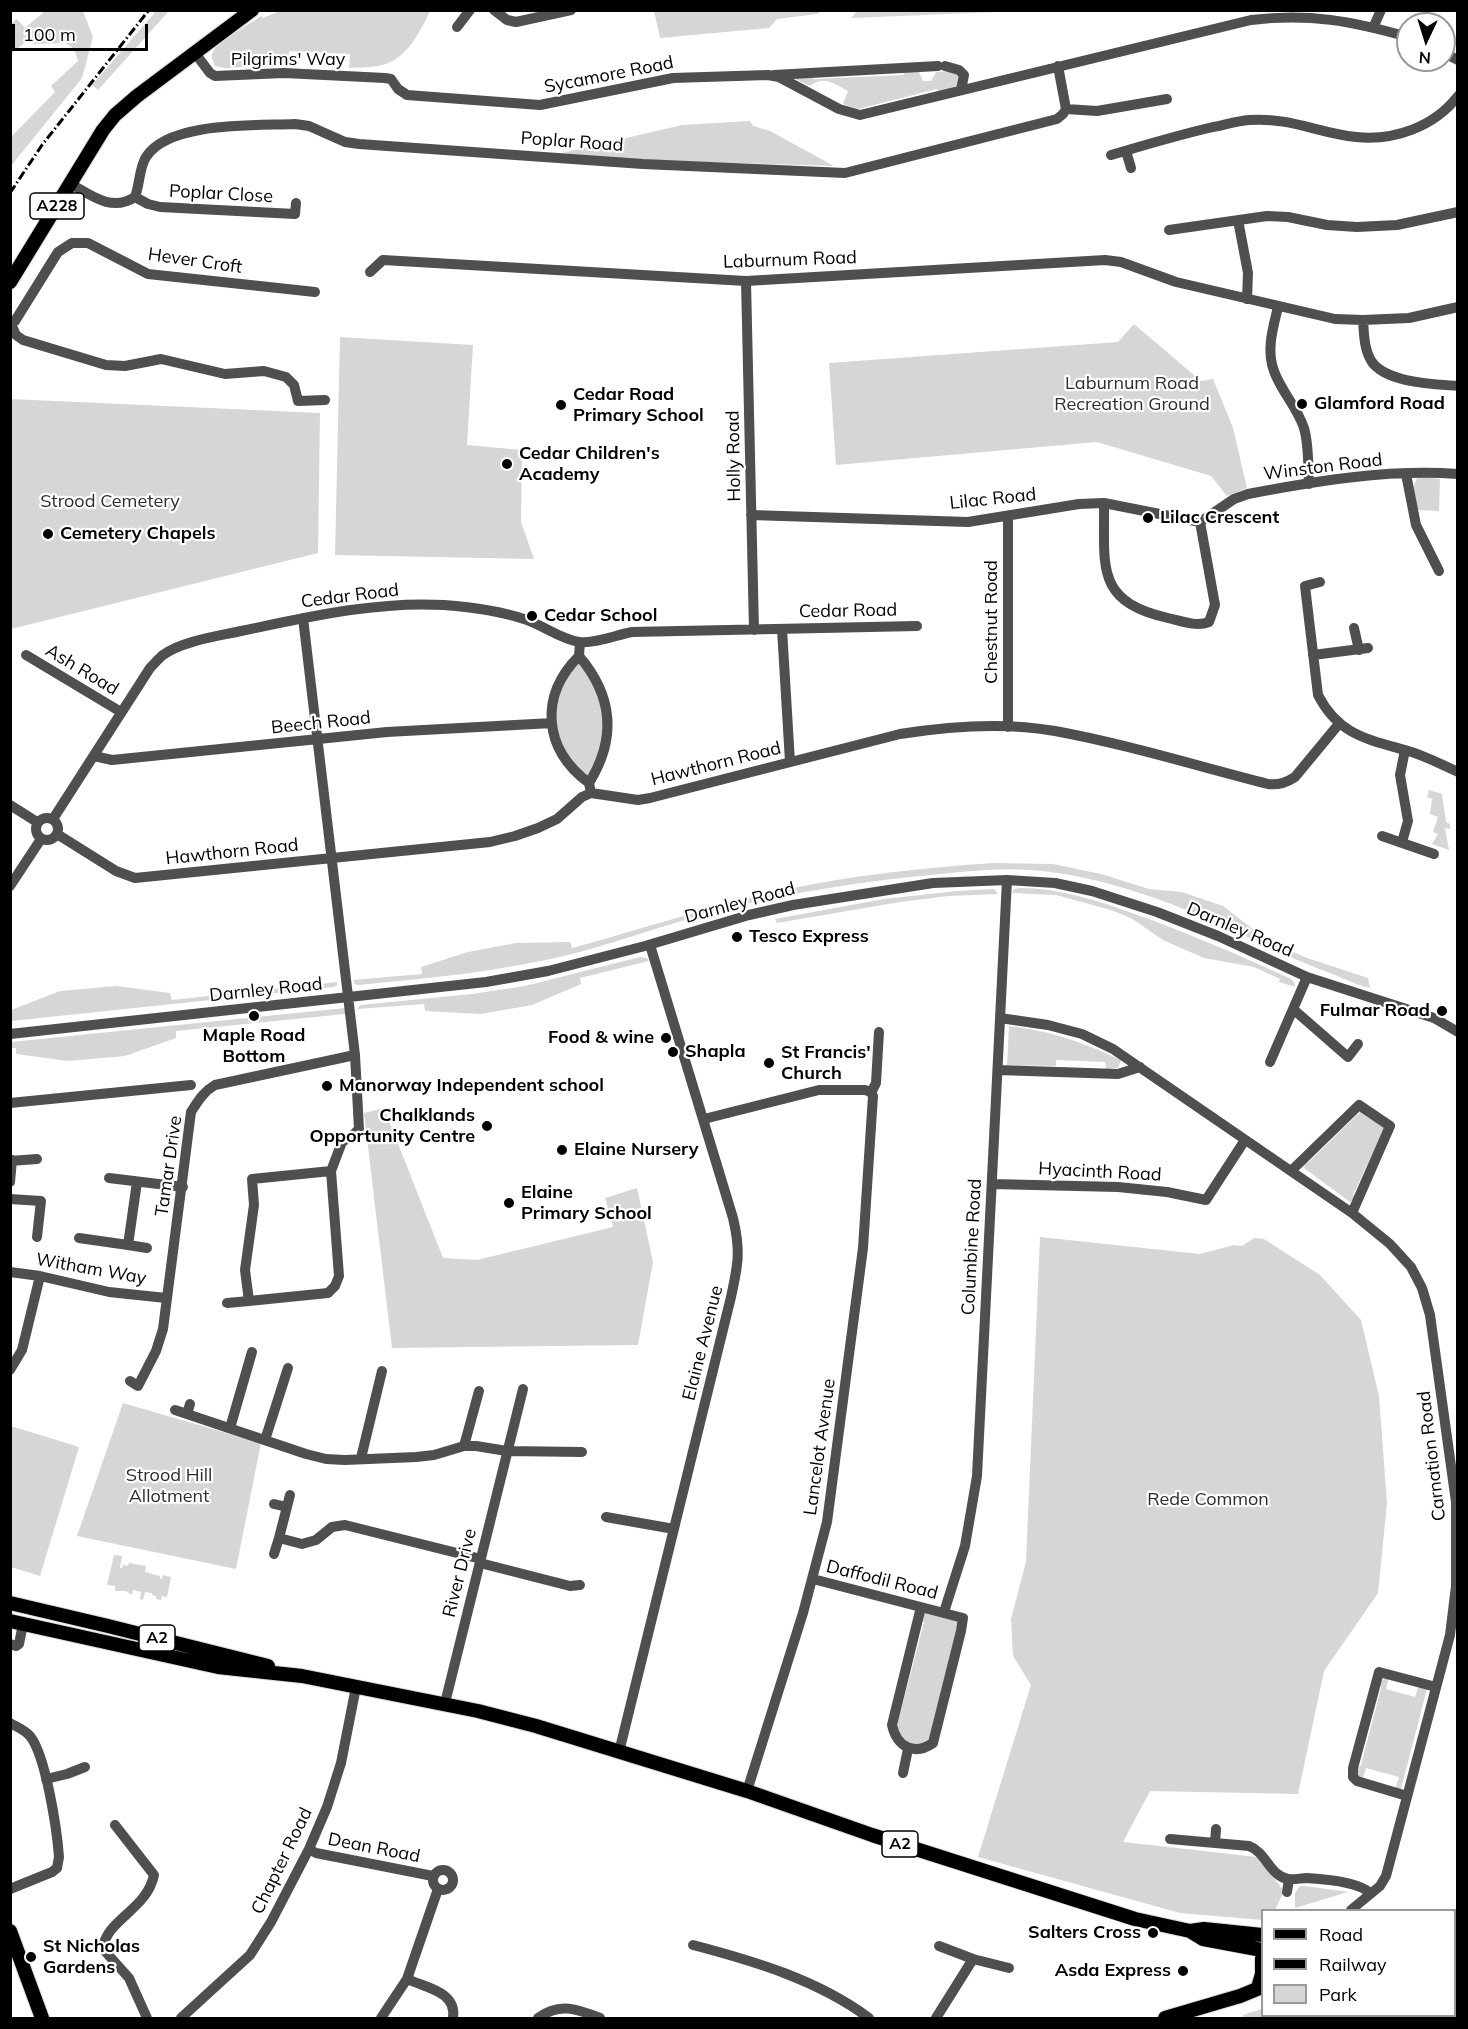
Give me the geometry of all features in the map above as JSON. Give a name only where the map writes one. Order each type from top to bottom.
[{"type":"main road","name":"A228","points":[[10,282],[103,130],[115,115],[252,10]]},
{"type":"main road","name":"A2","points":[[10,1603],[244,1659],[302,1676]]},
{"type":"main road","points":[[10,1611],[24,1614],[17,1622]]},
{"type":"main road","points":[[56,1614],[56,1621],[60,1624],[103,1634],[123,1646]]},
{"type":"main road","name":"A2","points":[[17,1622],[218,1667],[302,1676],[445,1703],[536,1726],[747,1791],[872,1835],[1053,1894],[1135,1919],[1190,1931],[1203,1939],[1261,1954]]},
{"type":"main road","name":"A2","points":[[1190,1931],[1204,1929],[1258,1935]]},
{"type":"main road","points":[[10,1931],[42,2019]]},
{"type":"main road","points":[[1165,2019],[1260,1986]]},
{"type":"street","points":[[458,27],[470,10]]},
{"type":"street","points":[[494,10],[507,20],[516,22],[571,10]]},
{"type":"street","points":[[1373,28],[1381,10]]},
{"type":"street","name":"Sycamore Road","points":[[768,75],[782,79],[839,109],[860,115],[1223,25],[1259,19],[1314,17],[1396,34]]},
{"type":"street","name":"Pilgrims' Way","points":[[195,53],[210,73],[215,76],[284,73],[391,79]]},
{"type":"street","points":[[1058,66],[1066,109],[1097,111],[1167,99]]},
{"type":"street","name":"Sycamore Road","points":[[391,79],[399,91],[407,95],[540,105],[673,78],[959,70],[964,75],[961,90]]},
{"type":"street","points":[[1111,155],[1187,133],[1245,120],[1284,121],[1354,137],[1375,138],[1396,135],[1434,118],[1458,96]]},
{"type":"street","name":"Poplar Road","points":[[135,197],[144,159],[159,143],[182,134],[225,128],[303,124],[334,138],[359,144],[643,164],[845,173],[1057,119],[1066,109]]},
{"type":"street","points":[[1126,151],[1131,168]]},
{"type":"street","points":[[71,184],[106,203],[123,202],[135,197]]},
{"type":"street","name":"Poplar Close","points":[[135,197],[160,207],[295,214],[296,203]]},
{"type":"street","points":[[1169,230],[1267,216],[1288,217],[1327,225],[1357,227],[1397,225],[1458,212]]},
{"type":"street","points":[[1238,220],[1248,273],[1247,299]]},
{"type":"street","name":"Hever Croft","points":[[11,324],[58,252],[72,243],[88,243],[148,274],[315,292]]},
{"type":"street","name":"Laburnum Road","points":[[370,272],[383,260],[746,281],[1105,260],[1121,262],[1176,282],[1335,319],[1363,321],[1409,318],[1458,306]]},
{"type":"street","name":"Holly Road","points":[[746,281],[754,630]]},
{"type":"street","points":[[1278,307],[1271,342],[1271,359],[1274,373],[1297,412],[1305,431],[1309,484]]},
{"type":"street","points":[[1363,321],[1368,353],[1372,362],[1380,370],[1411,381],[1458,386]]},
{"type":"street","points":[[11,324],[16,335],[23,340],[96,363],[121,366],[161,359],[225,374],[264,371],[286,377],[294,385],[298,400],[325,400]]},
{"type":"street","points":[[1406,474],[1416,525],[1439,571]]},
{"type":"street","name":"Winston Road","points":[[1200,522],[1234,499],[1248,494],[1364,476],[1458,474]]},
{"type":"street","points":[[1104,503],[1105,571],[1115,592],[1123,600],[1159,616],[1202,625],[1209,622],[1215,605],[1200,522]]},
{"type":"street","name":"Lilac Road","points":[[751,514],[968,522],[1079,504],[1104,503],[1200,522]]},
{"type":"street","name":"Chestnut Road","points":[[1008,517],[1008,727]]},
{"type":"street","points":[[1320,582],[1305,586],[1318,695],[1326,711],[1338,725],[1374,742],[1405,750],[1458,772]]},
{"type":"street","name":"Cedar Road","points":[[53,819],[150,668],[164,654],[181,646],[213,637],[303,618],[378,606],[444,605],[497,613],[523,619],[580,642],[594,642],[632,632],[917,626]]},
{"type":"street","points":[[226,1303],[328,1293],[335,1286],[339,1276],[331,1171],[342,1142],[359,1129],[355,1055],[303,618]]},
{"type":"street","points":[[1313,655],[1364,649],[1354,628]]},
{"type":"street","points":[[782,629],[790,762]]},
{"type":"street","points":[[579,656],[599,684],[608,718],[608,735],[604,752],[590,788],[560,752],[552,723],[552,708],[557,686],[569,666],[579,656],[580,642]]},
{"type":"street","name":"Ash Road","points":[[26,655],[121,712]]},
{"type":"street","name":"Beech Road","points":[[94,756],[112,760],[387,732],[552,723]]},
{"type":"street","name":"Hawthorn Road","points":[[57,834],[116,871],[135,878],[490,842],[515,836],[557,819],[590,788],[638,800],[650,798],[900,734],[938,728],[1008,727],[1064,733],[1277,785],[1286,783],[1295,777],[1338,725]]},
{"type":"street","points":[[1401,842],[1408,821],[1400,775],[1405,750]]},
{"type":"street","points":[[10,805],[37,822]]},
{"type":"street","points":[[43,818],[53,819],[57,824],[57,834],[52,839],[40,839],[35,829],[37,822],[43,818]]},
{"type":"street","points":[[1382,836],[1434,854]]},
{"type":"street","points":[[10,886],[40,839]]},
{"type":"street","name":"Darnley Road","points":[[10,1034],[486,982],[548,970],[650,945],[749,915],[793,905],[933,883],[1007,879],[1056,883],[1092,891],[1146,908],[1218,936],[1307,977],[1434,1018],[1458,1032]]},
{"type":"street","name":"Columbine Road","points":[[944,1612],[965,1546],[977,1476],[1007,879]]},
{"type":"street","name":"Elaine Avenue","points":[[619,1752],[675,1529],[739,1255],[739,1241],[733,1218],[650,945]]},
{"type":"street","points":[[1270,1062],[1307,977]]},
{"type":"street","points":[[1293,1009],[1348,1057],[1359,1044]]},
{"type":"street","name":"Carnation Road","points":[[1000,1018],[1048,1025],[1082,1034],[1113,1049],[1352,1213],[1390,1244],[1411,1267],[1422,1288],[1430,1315],[1456,1502],[1456,1586],[1450,1635],[1386,1876],[1382,1884],[1353,1909]]},
{"type":"street","name":"Lancelot Avenue","points":[[747,1791],[813,1579],[829,1512],[860,1269],[872,1095],[876,1084],[879,1032]]},
{"type":"street","name":"Tamar Drive","points":[[130,1381],[138,1386],[156,1351],[163,1329],[191,1112],[205,1091],[215,1085],[355,1055]]},
{"type":"street","points":[[998,1070],[1118,1074],[1140,1067]]},
{"type":"street","points":[[10,1103],[191,1085]]},
{"type":"street","points":[[704,1119],[823,1089],[859,1090],[872,1095]]},
{"type":"street","points":[[1291,1171],[1359,1105],[1390,1126],[1352,1213]]},
{"type":"street","name":"Hyacinth Road","points":[[992,1184],[1118,1187],[1167,1192],[1206,1200],[1245,1140]]},
{"type":"street","points":[[10,1182],[11,1161],[37,1159]]},
{"type":"street","points":[[249,1301],[245,1270],[254,1205],[252,1179],[331,1171]]},
{"type":"street","points":[[109,1178],[183,1187]]},
{"type":"street","points":[[128,1245],[137,1182]]},
{"type":"street","points":[[10,1199],[41,1201],[37,1237]]},
{"type":"street","points":[[79,1238],[147,1248]]},
{"type":"street","name":"Witham Way","points":[[10,1272],[40,1276],[109,1292],[166,1299]]},
{"type":"street","points":[[10,1370],[22,1350],[40,1276]]},
{"type":"street","points":[[230,1428],[252,1352]]},
{"type":"street","points":[[266,1440],[288,1368]]},
{"type":"street","points":[[361,1458],[382,1371]]},
{"type":"street","name":"River Drive","points":[[445,1703],[523,1389]]},
{"type":"street","points":[[464,1446],[479,1391]]},
{"type":"street","points":[[175,1410],[189,1408],[230,1428],[326,1459],[434,1455],[464,1446],[507,1451],[582,1452]]},
{"type":"street","points":[[274,1554],[290,1495]]},
{"type":"street","points":[[274,1504],[287,1507]]},
{"type":"street","points":[[606,1516],[675,1529]]},
{"type":"street","points":[[279,1538],[302,1544],[316,1540],[332,1527],[345,1525],[570,1586],[580,1586]]},
{"type":"street","name":"Daffodil Road","points":[[813,1579],[944,1612]]},
{"type":"street","points":[[921,1607],[892,1723],[897,1740],[908,1749],[926,1748],[933,1743],[936,1732],[963,1620],[961,1616],[944,1612]]},
{"type":"street","points":[[10,1644],[16,1646],[19,1644],[17,1622]]},
{"type":"street","points":[[1407,1796],[1357,1781],[1352,1774],[1377,1671],[1436,1687]]},
{"type":"street","name":"Chapter Road","points":[[181,2019],[250,1955],[271,1922],[309,1849],[327,1807],[341,1763],[356,1686]]},
{"type":"street","points":[[10,1723],[28,1734],[39,1751],[58,1851],[58,1865],[48,1875],[10,1889]]},
{"type":"street","points":[[903,1773],[908,1749]]},
{"type":"street","points":[[46,1779],[85,1767]]},
{"type":"street","points":[[115,1825],[154,1875],[147,1895],[108,1932],[103,1940],[103,1949],[129,1978],[147,2019]]},
{"type":"street","points":[[1215,1843],[1216,1829]]},
{"type":"street","points":[[1170,1839],[1253,1847],[1260,1851],[1277,1873],[1295,1879],[1358,1886],[1370,1893]]},
{"type":"street","name":"Dean Road","points":[[309,1849],[316,1853],[434,1876]]},
{"type":"street","name":"Dean Road","points":[[443,1869],[449,1871],[453,1881],[451,1886],[443,1890],[438,1889],[434,1885],[436,1872],[443,1869]]},
{"type":"street","points":[[1287,1892],[1295,1879]]},
{"type":"street","points":[[381,2019],[407,1979],[438,1889]]},
{"type":"street","points":[[693,1946],[742,1958],[800,1980],[830,1994],[869,2019]]},
{"type":"street","points":[[939,1946],[973,1959],[1009,1968]]},
{"type":"street","points":[[936,2019],[973,1959]]},
{"type":"street","points":[[407,1979],[448,1997],[453,2004],[453,2019]]},
{"type":"street","points":[[538,2019],[552,2010],[567,2008],[579,2010],[600,2019]]},
{"type":"green space","points":[[157,10],[169,11],[98,90],[92,85]]},
{"type":"green space","points":[[654,10],[822,11],[817,14],[777,19],[769,28],[660,38]]},
{"type":"green space","points":[[858,10],[1021,10],[1021,11],[851,18]]},
{"type":"green space","points":[[45,11],[83,11],[93,37],[82,78],[11,166],[11,137],[55,92],[51,86],[78,61],[74,50],[65,43],[34,44],[29,39],[11,54],[12,23],[17,19],[25,28]]},
{"type":"green space","points":[[280,11],[430,11],[406,51],[391,62],[382,65],[349,68],[350,54],[289,51],[288,65],[225,68],[215,66],[212,54],[221,43],[261,16],[263,18]]},
{"type":"green space","points":[[906,71],[919,72],[923,81],[931,81],[936,72],[951,71],[958,74],[959,81],[957,86],[939,92],[937,89],[858,109],[843,104],[848,91],[834,83],[820,81],[810,86],[791,77],[809,75],[814,79],[903,75]]},
{"type":"green space","points":[[750,121],[753,126],[770,131],[834,166],[638,160],[562,153],[682,125]]},
{"type":"green space","name":"Laburnum Road Recreation Ground","points":[[1134,324],[1201,381],[1213,379],[1233,428],[1247,488],[1227,496],[1211,476],[1097,442],[836,465],[829,363],[1118,342]]},
{"type":"green space","points":[[340,337],[473,345],[467,445],[522,450],[521,522],[534,559],[335,555]]},
{"type":"green space","name":"Strood Cemetery","points":[[11,399],[320,413],[318,553],[11,629]]},
{"type":"green space","points":[[1417,478],[1440,479],[1439,511],[1417,510],[1413,488]]},
{"type":"green space","points":[[580,661],[597,685],[605,735],[589,778],[570,758],[563,746],[556,720],[559,693],[567,677]]},
{"type":"green space","points":[[1429,790],[1442,794],[1446,822],[1450,824],[1450,829],[1445,828],[1449,850],[1432,844],[1438,834],[1433,832],[1438,817],[1430,814],[1432,799],[1427,797]]},
{"type":"green space","points":[[993,863],[1053,864],[1101,874],[1149,889],[1182,892],[1223,906],[1263,937],[1291,951],[1368,978],[1370,988],[1147,895],[1099,881],[1020,869],[880,880],[782,897],[713,912],[576,953],[522,965],[441,977],[358,985],[353,980],[422,974],[421,967],[468,952],[516,943],[570,942],[572,948],[722,905],[826,882],[909,870]]},
{"type":"green space","points":[[994,889],[998,894],[949,896],[900,902],[777,923],[775,919],[884,899]]},
{"type":"green space","points":[[1014,889],[1063,892],[1132,913],[1291,979],[1295,987],[1279,982],[1280,979],[1254,967],[1204,958],[1163,940],[1131,918],[1111,910],[1056,895],[1012,893]]},
{"type":"green space","points":[[640,957],[647,958],[649,961],[580,978],[581,984],[532,1005],[481,1014],[425,1011],[424,1004],[357,1009],[360,1005],[472,994],[525,986]]},
{"type":"green space","points":[[337,982],[334,987],[11,1021],[11,1010],[60,991],[116,986],[170,993],[172,1000]]},
{"type":"green space","points":[[345,1008],[345,1014],[176,1031],[176,1038],[125,1056],[68,1061],[16,1054],[16,1048],[11,1048],[11,1042]]},
{"type":"green space","points":[[1009,1026],[1066,1038],[1121,1060],[1118,1068],[1106,1069],[1105,1062],[1056,1060],[1056,1066],[1007,1065]]},
{"type":"green space","points":[[384,1108],[443,1258],[477,1260],[613,1227],[605,1198],[637,1188],[653,1262],[638,1345],[392,1348],[364,1113]]},
{"type":"green space","points":[[1361,1111],[1384,1128],[1353,1195],[1356,1197],[1350,1202],[1304,1168],[1306,1161],[1308,1163]]},
{"type":"green space","name":"Rede Common","points":[[1040,1237],[1200,1254],[1234,1245],[1242,1246],[1254,1238],[1264,1239],[1320,1275],[1361,1320],[1379,1396],[1387,1503],[1378,1593],[1324,1671],[1298,1794],[1150,1791],[1123,1842],[1257,1857],[1284,1891],[1275,1909],[1261,1909],[1261,1920],[1180,1913],[978,1857],[1031,1685],[1013,1656],[1011,1619],[1026,1562]]},
{"type":"green space","name":"Strood Hill Allotment","points":[[123,1403],[261,1443],[236,1569],[77,1536]]},
{"type":"green space","points":[[11,1426],[79,1447],[40,1576],[11,1567]]},
{"type":"green space","points":[[114,1555],[122,1556],[120,1568],[123,1565],[128,1566],[129,1563],[146,1566],[145,1572],[160,1576],[160,1579],[163,1575],[171,1577],[167,1597],[162,1596],[161,1600],[156,1599],[152,1593],[145,1592],[143,1600],[140,1599],[141,1592],[133,1590],[132,1595],[126,1591],[115,1591],[115,1586],[107,1585]]},
{"type":"green space","points":[[926,1611],[959,1621],[930,1738],[924,1744],[909,1744],[899,1734],[897,1726],[924,1622],[920,1620]]},
{"type":"green space","points":[[1389,1676],[1386,1689],[1415,1697],[1419,1685],[1427,1689],[1401,1789],[1395,1790],[1399,1777],[1366,1768],[1362,1781],[1358,1777],[1357,1768],[1361,1765],[1381,1688],[1380,1682]]},
{"type":"green space","points":[[1300,1886],[1348,1892],[1295,1908],[1295,1893]]},
{"type":"green space","points":[[1457,2004],[1457,2018],[1243,2018],[1243,2015],[1261,2009],[1261,2017],[1456,2017]]},
{"type":"railway","points":[[10,193],[42,145],[149,10]]},
{"type":"place","name":"Glamford Road","points":[[1302,404]]},
{"type":"place","name":"Cedar Road Primary School","points":[[561,405]]},
{"type":"place","name":"Cedar Children's Academy","points":[[507,464]]},
{"type":"place","name":"Lilac Crescent","points":[[1148,518]]},
{"type":"place","name":"Cemetery Chapels","points":[[48,534]]},
{"type":"place","name":"Cedar School","points":[[532,616]]},
{"type":"place","name":"Tesco Express","points":[[737,937]]},
{"type":"place","name":"Fulmar Road","points":[[1442,1011]]},
{"type":"place","name":"Maple Road Bottom","points":[[254,1016]]},
{"type":"place","name":"Food & wine","points":[[666,1038]]},
{"type":"place","name":"Shapla","points":[[673,1052]]},
{"type":"place","name":"St Francis' Church","points":[[769,1063]]},
{"type":"place","name":"Manorway Independent school","points":[[327,1086]]},
{"type":"place","name":"Chalklands Opportunity Centre","points":[[487,1126]]},
{"type":"place","name":"Elaine Nursery","points":[[562,1150]]},
{"type":"place","name":"Elaine Primary School","points":[[509,1203]]},
{"type":"place","name":"Salters Cross","points":[[1153,1933]]},
{"type":"place","name":"St Nicholas Gardens","points":[[31,1957]]},
{"type":"place","name":"Asda Express","points":[[1183,1971]]}]
